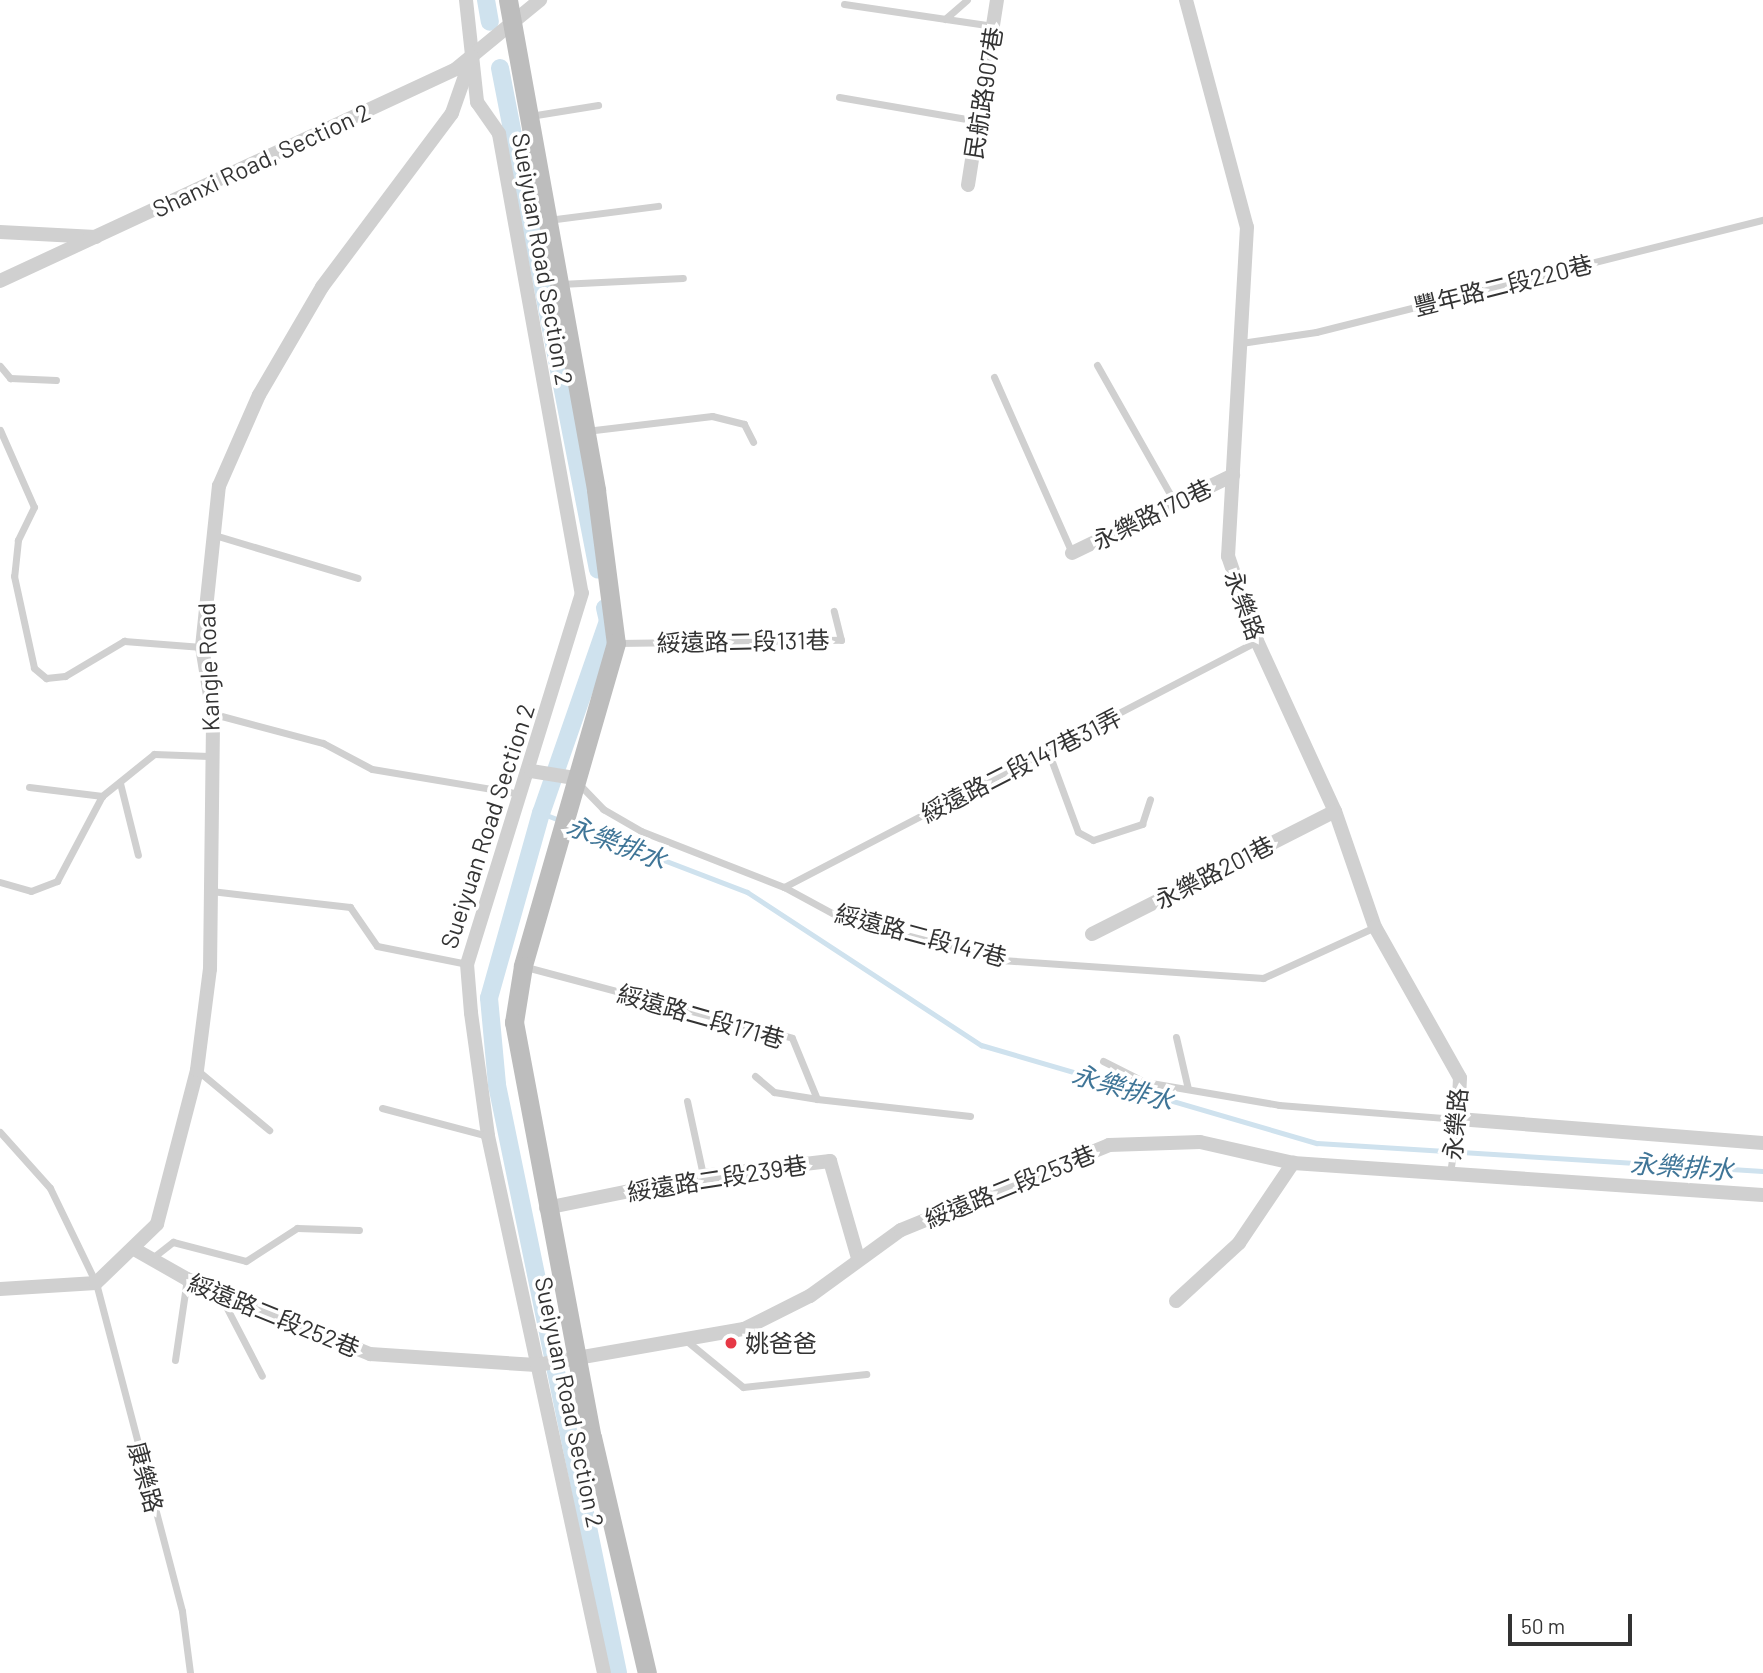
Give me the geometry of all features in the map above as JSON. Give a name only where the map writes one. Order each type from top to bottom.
[{"type":"street","name":"Sueiyuan Road Section 2","points":[[466,0],[474,50],[477,102],[499,134],[582,593],[531,771],[467,964],[488,1136],[542,1364],[604,1673]]},
{"type":"street","name":"Sueiyuan Road Section 2","points":[[508,0],[586,431],[616,643],[560,828],[523,966],[514,1022],[546,1208],[580,1357],[592,1437],[647,1673]]},
{"type":"street","name":"Shanxi Road, Section 2","points":[[0,281],[100,237],[456,69],[474,50],[513,27],[540,0]]},
{"type":"street","name":"民航路907巷","points":[[968,185],[997,0]]},
{"type":"street","name":"永樂路","points":[[1186,0],[1247,227],[1227,556],[1257,641],[1335,811],[1375,926],[1460,1078],[1458,1119]]},
{"type":"street","name":"Kangle Road","points":[[96,1283],[157,1224],[197,1070],[210,969],[206,891],[209,756],[213,714],[202,647],[210,534],[219,486],[259,396],[354,238],[452,113],[474,50]]},
{"type":"street","points":[[0,232],[100,237]]},
{"type":"street","name":"永樂路170巷","points":[[1072,552],[1233,475]]},
{"type":"street","points":[[531,771],[572,786]]},
{"type":"street","name":"永樂路201巷","points":[[1092,934],[1335,811]]},
{"type":"street","points":[[1458,1119],[1763,1143]]},
{"type":"street","name":"綏遠路二段253巷","points":[[580,1357],[688,1342],[744,1329],[810,1296],[858,1258],[960,1203],[1109,1145],[1200,1142],[1293,1163],[1763,1195]]},
{"type":"street","name":"綏遠路二段239巷","points":[[546,1208],[704,1176],[830,1161],[858,1258]]},
{"type":"street","points":[[1175,1301],[1239,1243],[1293,1163]]},
{"type":"street","name":"綏遠路二段252巷","points":[[134,1249],[147,1261],[187,1279],[216,1286],[370,1354],[542,1364],[580,1357]]},
{"type":"street","points":[[0,1289],[96,1283]]},
{"type":"lane","points":[[945,19],[967,0]]},
{"type":"lane","points":[[844,4],[993,26]]},
{"type":"lane","points":[[839,97],[978,121]]},
{"type":"lane","points":[[528,116],[598,105]]},
{"type":"lane","points":[[547,220],[658,206]]},
{"type":"lane","name":"豐年路二段220巷","points":[[1241,343],[1316,332],[1763,220]]},
{"type":"lane","points":[[559,284],[682,278]]},
{"type":"lane","points":[[1097,365],[1175,503]]},
{"type":"lane","points":[[0,366],[10,379],[55,380]]},
{"type":"lane","points":[[994,377],[1072,552]]},
{"type":"lane","points":[[586,431],[712,415],[744,424],[753,442]]},
{"type":"lane","points":[[0,430],[34,507],[18,540],[14,576],[34,668],[46,678],[65,677],[124,641],[202,647]]},
{"type":"lane","points":[[210,534],[358,578]]},
{"type":"lane","name":"綏遠路二段131巷","points":[[616,643],[841,640],[834,611]]},
{"type":"lane","name":"綏遠路二段147巷31弄","points":[[783,887],[1257,641]]},
{"type":"lane","points":[[213,714],[323,743],[372,769],[522,794]]},
{"type":"lane","points":[[1048,751],[1078,832],[1093,840],[1142,824],[1150,799]]},
{"type":"lane","points":[[0,882],[31,891],[57,881],[102,796],[154,754],[209,756]]},
{"type":"lane","points":[[120,783],[138,855]]},
{"type":"lane","name":"綏遠路二段147巷","points":[[572,786],[603,809],[641,831],[783,887],[841,918],[1001,960],[1263,978],[1375,926]]},
{"type":"lane","points":[[29,787],[102,796]]},
{"type":"lane","points":[[206,891],[350,906],[377,946],[467,964]]},
{"type":"lane","name":"綏遠路二段171巷","points":[[523,966],[792,1038],[817,1099]]},
{"type":"lane","points":[[1176,1037],[1188,1089]]},
{"type":"lane","points":[[1103,1061],[1145,1082],[1324,1111],[1458,1119]]},
{"type":"lane","points":[[197,1070],[269,1130]]},
{"type":"lane","points":[[755,1076],[774,1093],[970,1116]]},
{"type":"lane","points":[[687,1101],[704,1176]]},
{"type":"lane","points":[[382,1108],[488,1136]]},
{"type":"lane","name":"永樂路","points":[[1450,1173],[1458,1119]]},
{"type":"lane","name":"康樂路","points":[[0,1132],[50,1188],[96,1283],[181,1611],[190,1673]]},
{"type":"lane","points":[[147,1261],[173,1242],[246,1261],[297,1228],[359,1230]]},
{"type":"lane","points":[[175,1360],[187,1279]]},
{"type":"lane","points":[[216,1286],[262,1376]]},
{"type":"lane","points":[[688,1342],[743,1387],[866,1374]]},
{"type":"waterway","points":[[486,0],[490,22]]},
{"type":"waterway","points":[[500,68],[598,570]]},
{"type":"waterway","points":[[605,608],[608,621],[541,813],[489,998],[497,1085],[618,1673]]},
{"type":"waterway","name":"永樂排水","points":[[541,813],[747,892],[981,1045],[1317,1143],[1763,1171]]},
{"type":"place","name":"姚爸爸","points":[[731,1343]]}]
